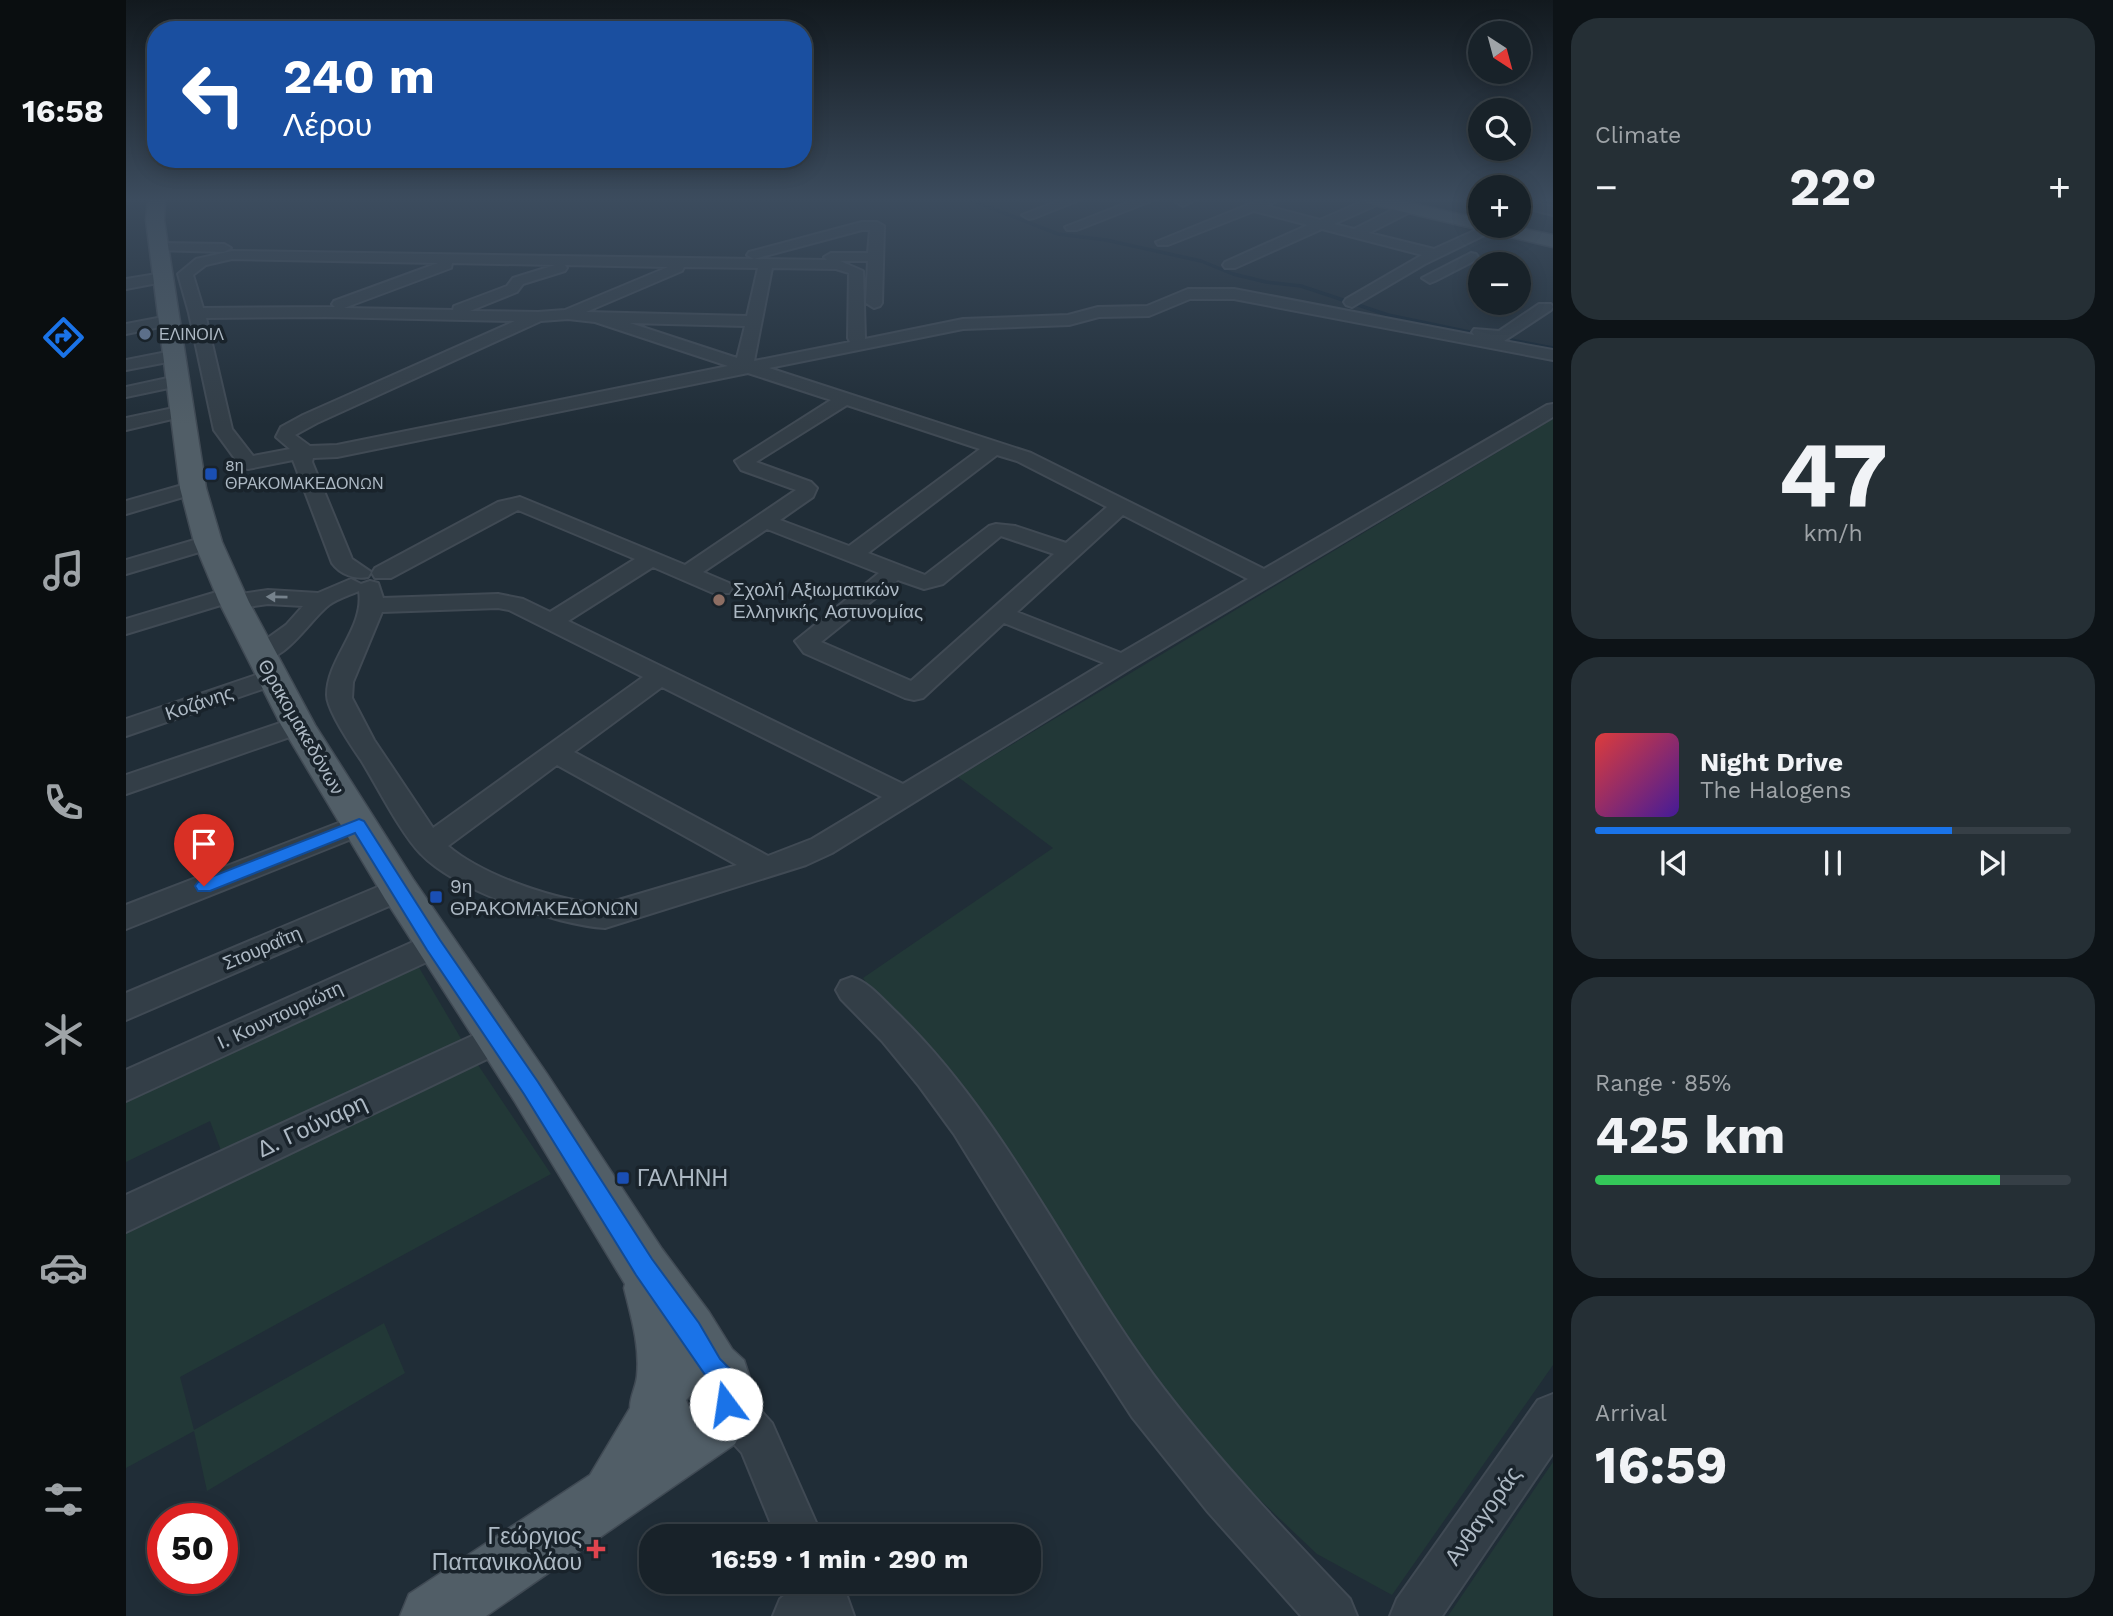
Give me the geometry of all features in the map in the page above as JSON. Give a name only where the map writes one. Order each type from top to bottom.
[{"type":"main road","name":"Θρακομακεδόνων","points":[[163,274],[162,311],[181,397],[193,488],[208,542],[232,598],[298,725],[359,825],[433,945],[498,1038],[644,1267],[660,1316],[664,1340],[694,1399]]},
{"type":"main road","points":[[431,1616],[607,1499],[694,1399]]},
{"type":"street","points":[[185,274],[197,313],[223,430],[248,463],[306,452],[337,451],[860,343],[985,321],[1041,323],[1069,320],[1098,312],[1150,311],[1188,295],[1209,292],[1265,298],[1553,355]]},
{"type":"street","points":[[326,312],[332,307],[399,285],[404,279],[417,274]]},
{"type":"street","points":[[455,313],[463,306],[512,289],[519,281],[537,274]]},
{"type":"street","points":[[568,314],[662,274]]},
{"type":"street","points":[[744,367],[754,321],[758,274]]},
{"type":"street","points":[[856,274],[856,338],[860,343]]},
{"type":"street","points":[[873,318],[874,274]]},
{"type":"street","points":[[1398,274],[1352,302],[1406,318],[1502,336],[1545,307]]},
{"type":"street","points":[[1430,278],[1435,274]]},
{"type":"street","points":[[126,284],[163,278]]},
{"type":"street","points":[[126,329],[162,311]]},
{"type":"street","points":[[197,313],[455,313],[538,317],[568,314],[597,318],[754,321]]},
{"type":"street","points":[[306,452],[287,441],[285,437],[288,431],[538,317]]},
{"type":"street","points":[[597,318],[1035,462],[1264,578]]},
{"type":"street","points":[[639,332],[664,320]]},
{"type":"street","points":[[126,355],[172,351]]},
{"type":"street","points":[[126,365],[172,351]]},
{"type":"street","points":[[126,392],[181,397]]},
{"type":"street","points":[[126,412],[181,397]]},
{"type":"street","points":[[126,424],[181,397]]},
{"type":"street","points":[[687,573],[806,493],[807,488],[748,466],[745,461],[845,399]]},
{"type":"street","points":[[367,585],[339,698],[362,741],[429,845],[450,864],[492,886],[594,917],[816,850],[1123,662],[1553,409]]},
{"type":"street","points":[[851,555],[995,447]]},
{"type":"street","points":[[306,452],[302,462],[343,563],[367,585],[508,602],[905,796]]},
{"type":"street","points":[[126,508],[193,488]]},
{"type":"street","points":[[126,627],[232,598],[321,600],[367,585],[505,506],[520,503],[721,588]]},
{"type":"street","points":[[894,572],[809,638],[809,645],[914,692],[1120,506]]},
{"type":"street","points":[[765,521],[917,581],[930,582],[993,532],[1003,529],[1069,552]]},
{"type":"street","points":[[126,567],[208,542]]},
{"type":"street","points":[[550,622],[652,558]]},
{"type":"street","name":"Κοζάνης","points":[[126,728],[266,667],[321,600]]},
{"type":"street","points":[[1002,614],[1123,662]]},
{"type":"street","points":[[429,845],[661,676]]},
{"type":"street","points":[[126,785],[298,725]]},
{"type":"street","points":[[557,754],[764,867]]},
{"type":"street","points":[[126,917],[359,825]]},
{"type":"street","name":"Στουραΐτη","points":[[126,1007],[399,889]]},
{"type":"street","name":"Ι. Κουντουριώτη","points":[[126,1086],[433,945]]},
{"type":"street","points":[[852,990],[894,1031],[992,1157],[1123,1367],[1158,1417],[1250,1527],[1333,1616]]},
{"type":"street","name":"Δ. Γούναρη","points":[[126,1214],[498,1038]]},
{"type":"street","points":[[694,1399],[757,1438],[794,1524]]},
{"type":"street","name":"Ανθαγοράς","points":[[1414,1616],[1553,1415]]},
{"type":"green space","points":[[1553,419],[1553,1365],[1392,1595],[1317,1554],[1203,1446],[863,978],[1053,848],[958,777]]},
{"type":"green space","points":[[414,959],[466,1047],[551,1174],[180,1377],[194,1430],[384,1323],[405,1373],[207,1491],[194,1431],[126,1468],[126,1215],[226,1164],[210,1121],[126,1162],[126,1091]]},
{"type":"green space","points":[[1553,1462],[1553,1616],[1448,1616]]},
{"type":"waterway","points":[[1235,274],[1301,286],[1388,315],[1479,334]]},
{"type":"waterway","points":[[1500,338],[1553,348]]},
{"type":"place","name":"ΕΛΙΝΟΙΛ","points":[[145,334]]},
{"type":"place","name":"8η ΘΡΑΚΟΜΑΚΕΔΟΝΩΝ","points":[[211,474]]},
{"type":"place","name":"Σχολή Αξιωματικών Ελληνικής Αστυνομίας","points":[[719,600]]},
{"type":"place","name":"9η ΘΡΑΚΟΜΑΚΕΔΟΝΩΝ","points":[[436,897]]},
{"type":"place","name":"ΓΑΛΗΝΗ","points":[[623,1178]]},
{"type":"place","name":"Γεώργιος Παπανικολάου","points":[[596,1549]]},
{"type":"route","points":[[204,886],[359,825],[433,945],[531,1088],[644,1267],[691,1331],[712,1367],[719,1372],[727,1389],[726,1404]]}]
